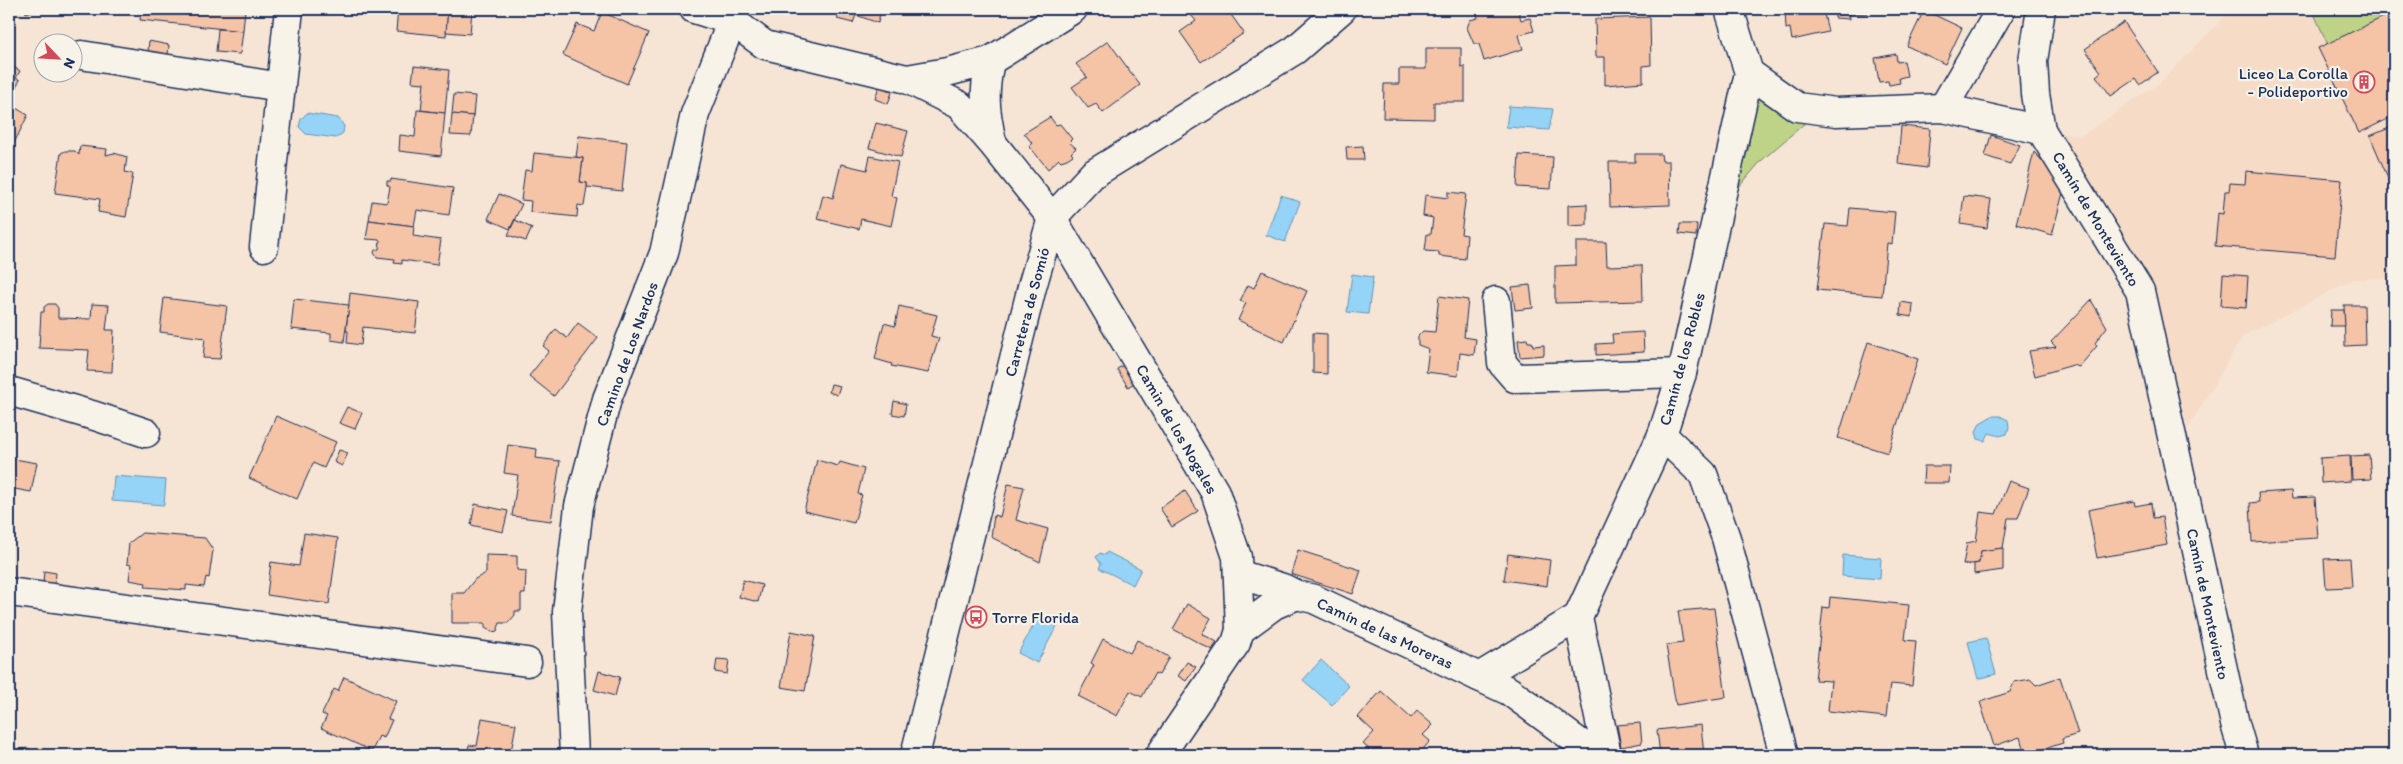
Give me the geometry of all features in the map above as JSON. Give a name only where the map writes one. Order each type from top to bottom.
[{"type":"street","points":[[264,247],[290,9]]},
{"type":"street","points":[[694,9],[732,15],[765,45],[907,79],[947,72],[990,61],[1073,9]]},
{"type":"street","name":"Carretera de Somió","points":[[915,755],[1032,287],[1052,218],[1093,174],[1295,50],[1342,9]]},
{"type":"street","name":"Camín de los Robles","points":[[1578,617],[1662,435],[1682,373],[1749,73],[1730,9]]},
{"type":"street","points":[[1944,108],[2001,9]]},
{"type":"street","points":[[1749,73],[1798,107],[1836,112],[1944,108],[2041,130],[2035,94],[2033,60],[2041,9]]},
{"type":"street","name":"Camino de Los Nardos","points":[[574,755],[567,612],[578,506],[607,399],[664,253],[695,114],[732,15]]},
{"type":"street","points":[[82,55],[281,88]]},
{"type":"street","points":[[990,61],[986,80],[985,110],[993,144]]},
{"type":"street","name":"Camin de los Nogales","points":[[907,79],[959,105],[1052,218],[1215,492],[1237,557],[1240,630],[1236,643],[1160,755]]},
{"type":"street","name":"Camín de Monteviento","points":[[2041,130],[2140,291],[2234,724],[2244,755]]},
{"type":"street","points":[[1496,302],[1502,363],[1515,378],[1682,373]]},
{"type":"street","points":[[9,392],[95,416],[146,433]]},
{"type":"street","points":[[1662,435],[1703,474],[1726,538],[1784,755]]},
{"type":"street","points":[[1238,574],[1283,588],[1297,595]]},
{"type":"street","points":[[9,592],[527,662]]},
{"type":"street","name":"Camín de las Moreras","points":[[1240,630],[1274,605],[1297,595],[1314,599],[1509,691],[1584,748],[1602,755]]},
{"type":"street","points":[[1479,677],[1578,617],[1607,755]]},
{"type":"shaded area","points":[[2232,9],[2394,9],[2394,278],[2354,279],[2243,336],[2188,428],[2150,284],[2059,133],[2081,136],[2160,83]]},
{"type":"green space","name":"Liceo La Corolla - Polideportivo","points":[[2312,9],[2394,9],[2394,107],[2362,122]]},
{"type":"green space","points":[[1753,91],[1771,105],[1805,123],[1761,161],[1732,195],[1749,147]]},
{"type":"green space","points":[[29,748],[29,755],[9,755],[9,750]]},
{"type":"water","points":[[1509,106],[1553,109],[1549,130],[1506,127]]},
{"type":"water","points":[[307,113],[338,118],[344,126],[343,133],[336,138],[306,134],[299,127],[301,119]]},
{"type":"water","points":[[1281,195],[1300,202],[1285,242],[1266,235]]},
{"type":"water","points":[[1352,274],[1373,277],[1368,314],[1347,312]]},
{"type":"water","points":[[1992,416],[2000,416],[2008,420],[2007,434],[2000,436],[1989,433],[1985,441],[1978,439],[1976,432],[1980,423]]},
{"type":"water","points":[[114,476],[166,480],[164,505],[112,501]]},
{"type":"water","points":[[1107,552],[1141,569],[1133,585],[1099,568],[1101,564],[1096,557],[1100,553],[1105,555]]},
{"type":"water","points":[[1843,555],[1881,558],[1880,579],[1842,576]]},
{"type":"water","points":[[1039,616],[1057,626],[1037,663],[1018,653]]},
{"type":"water","points":[[1986,638],[1996,674],[1978,679],[1968,642]]},
{"type":"water","points":[[1321,660],[1349,686],[1332,705],[1303,680]]},
{"type":"building","points":[[25,9],[39,9],[26,13]]},
{"type":"building","points":[[141,9],[245,9],[243,31],[140,20]]},
{"type":"building","points":[[398,9],[448,9],[446,36],[396,31]]},
{"type":"building","points":[[448,9],[472,10],[470,34],[446,32]]},
{"type":"building","points":[[840,9],[885,9],[884,13],[880,13],[878,23],[856,15],[853,23],[837,19]]},
{"type":"building","points":[[1200,9],[1227,9],[1244,33],[1201,62],[1180,32],[1196,21],[1191,15]]},
{"type":"building","points":[[1470,9],[1518,9],[1521,20],[1530,18],[1534,31],[1519,35],[1523,49],[1484,61],[1479,44],[1474,44],[1467,28],[1470,20],[1478,18],[1476,10]]},
{"type":"building","points":[[1785,9],[1823,9],[1828,32],[1792,40],[1790,28],[1786,29]]},
{"type":"building","points":[[1835,9],[1848,9],[1849,19],[1835,18]]},
{"type":"building","points":[[1848,9],[1868,9],[1868,13],[1848,14]]},
{"type":"building","points":[[1924,10],[1962,28],[1945,64],[1907,46]]},
{"type":"building","points":[[602,12],[649,33],[627,84],[563,55],[577,24],[594,31]]},
{"type":"building","name":"Liceo La Corolla - Polideportivo","points":[[2394,12],[2394,116],[2359,133],[2318,48]]},
{"type":"building","points":[[1650,17],[1651,65],[1643,66],[1643,82],[1605,85],[1605,57],[1596,57],[1595,19]]},
{"type":"building","points":[[2124,22],[2158,72],[2140,85],[2136,79],[2111,96],[2096,76],[2101,72],[2085,49]]},
{"type":"building","points":[[218,29],[243,31],[240,54],[216,52]]},
{"type":"building","points":[[149,41],[169,45],[168,55],[148,51]]},
{"type":"building","points":[[1108,41],[1140,85],[1103,113],[1096,104],[1088,108],[1072,87],[1087,77],[1076,64]]},
{"type":"building","points":[[1426,48],[1461,48],[1461,67],[1465,66],[1465,102],[1434,102],[1434,119],[1383,118],[1384,84],[1399,84],[1399,69],[1426,69]]},
{"type":"building","points":[[1896,54],[1897,62],[1904,61],[1907,76],[1899,78],[1900,83],[1889,85],[1888,81],[1879,82],[1875,58]]},
{"type":"building","points":[[9,64],[20,71],[16,78],[20,80],[9,99]]},
{"type":"building","points":[[414,66],[449,70],[445,113],[421,110],[424,83],[412,82]]},
{"type":"building","points":[[879,86],[892,92],[888,104],[875,99]]},
{"type":"building","points":[[454,94],[475,96],[473,116],[452,114]]},
{"type":"building","points":[[9,104],[28,115],[14,143],[9,140]]},
{"type":"building","points":[[417,110],[445,113],[441,156],[399,151],[400,135],[415,137]]},
{"type":"building","points":[[452,114],[473,116],[471,136],[450,135]]},
{"type":"building","points":[[1050,117],[1056,125],[1060,124],[1072,139],[1069,142],[1076,148],[1071,153],[1073,155],[1061,161],[1059,159],[1048,169],[1029,146],[1032,143],[1024,133]]},
{"type":"building","points":[[876,123],[908,131],[901,157],[869,148]]},
{"type":"building","points":[[1901,126],[1930,129],[1927,168],[1898,164]]},
{"type":"building","points":[[2394,126],[2394,192],[2370,136]]},
{"type":"building","points":[[1991,135],[2020,145],[2010,164],[1985,156]]},
{"type":"building","points":[[579,136],[627,142],[622,191],[587,187],[587,183],[580,182],[583,158],[576,157]]},
{"type":"building","points":[[80,146],[107,149],[106,155],[114,153],[127,157],[125,172],[133,174],[126,217],[98,212],[100,199],[55,193],[61,153],[75,151],[79,155]]},
{"type":"building","points":[[1363,146],[1364,160],[1347,160],[1346,147]]},
{"type":"building","points":[[2034,152],[2065,185],[2052,235],[2016,224]]},
{"type":"building","points":[[534,153],[583,158],[580,182],[587,183],[587,187],[584,206],[578,205],[577,217],[530,212],[531,201],[521,200],[525,170],[532,171]]},
{"type":"building","points":[[1635,154],[1661,154],[1662,161],[1669,161],[1670,205],[1610,207],[1609,162],[1635,162]]},
{"type":"building","points":[[1519,155],[1553,157],[1551,189],[1517,187]]},
{"type":"building","points":[[870,156],[898,162],[891,196],[897,198],[891,226],[861,219],[859,229],[817,219],[823,195],[833,198],[841,164],[867,170]]},
{"type":"building","points":[[2246,171],[2342,180],[2335,256],[2215,246],[2218,213],[2223,214],[2225,191],[2229,191],[2230,183],[2245,184]]},
{"type":"building","points":[[391,179],[453,188],[449,215],[417,210],[414,226],[369,220],[372,201],[387,203],[390,187],[387,185],[387,181],[391,181]]},
{"type":"building","points":[[1448,192],[1466,194],[1461,234],[1467,235],[1465,259],[1439,256],[1439,252],[1425,251],[1427,234],[1431,234],[1433,218],[1423,216],[1425,195],[1448,198]]},
{"type":"building","points":[[499,194],[522,204],[510,229],[488,219]]},
{"type":"building","points":[[1964,196],[1991,199],[1987,228],[1960,224]]},
{"type":"building","points":[[1587,204],[1587,225],[1568,226],[1568,205]]},
{"type":"building","points":[[1850,208],[1895,212],[1892,244],[1887,243],[1882,296],[1817,290],[1825,224],[1848,226]]},
{"type":"building","points":[[369,220],[414,226],[413,236],[441,240],[437,265],[402,260],[402,264],[394,263],[395,259],[377,257],[374,253],[375,250],[379,249],[380,240],[366,239]]},
{"type":"building","points":[[515,220],[532,228],[526,241],[508,235]]},
{"type":"building","points":[[1680,224],[1697,224],[1696,236],[1679,234]]},
{"type":"building","points":[[1576,242],[1606,242],[1607,266],[1642,265],[1643,301],[1555,303],[1555,266],[1576,265]]},
{"type":"building","points":[[1262,271],[1307,291],[1284,342],[1238,320],[1246,303],[1240,301],[1248,285],[1254,288]]},
{"type":"building","points":[[2223,274],[2248,276],[2246,308],[2221,306]]},
{"type":"building","points":[[1530,285],[1533,308],[1515,310],[1512,287]]},
{"type":"building","points":[[350,293],[419,302],[415,333],[363,327],[361,345],[347,343],[348,331],[346,331]]},
{"type":"building","points":[[1439,296],[1468,300],[1464,337],[1476,339],[1474,355],[1460,353],[1458,376],[1426,372],[1429,349],[1418,345],[1418,336],[1423,331],[1435,332]]},
{"type":"building","points":[[164,298],[227,306],[220,359],[203,358],[205,338],[160,332]]},
{"type":"building","points":[[294,299],[349,305],[344,342],[331,340],[331,333],[291,329]]},
{"type":"building","points":[[2091,300],[2107,327],[2095,343],[2097,346],[2079,367],[2073,365],[2035,376],[2029,351],[2056,347],[2051,342]]},
{"type":"building","points":[[1901,302],[1913,304],[1912,317],[1900,315]]},
{"type":"building","points":[[48,304],[55,304],[58,308],[58,318],[91,319],[92,304],[109,305],[106,330],[114,330],[112,372],[87,371],[89,350],[39,348],[41,312],[44,312],[44,307]]},
{"type":"building","points":[[2344,305],[2364,305],[2365,345],[2345,346]]},
{"type":"building","points":[[899,306],[937,315],[931,336],[939,338],[928,373],[891,366],[892,364],[875,359],[884,323],[895,326]]},
{"type":"building","points":[[2331,310],[2344,310],[2345,326],[2330,326]]},
{"type":"building","points":[[578,323],[598,338],[554,396],[529,376],[549,351],[543,346],[556,329],[567,338]]},
{"type":"building","points":[[1643,332],[1644,352],[1596,355],[1596,344],[1613,343],[1612,334]]},
{"type":"building","points":[[1313,333],[1327,334],[1327,374],[1313,373]]},
{"type":"building","points":[[1527,339],[1528,342],[1532,342],[1533,346],[1544,345],[1544,355],[1520,357],[1518,340]]},
{"type":"building","points":[[1868,342],[1918,359],[1888,453],[1838,438]]},
{"type":"building","points":[[1132,360],[1134,383],[1128,387],[1117,369]]},
{"type":"building","points":[[831,384],[840,386],[837,395],[829,392]]},
{"type":"building","points":[[894,401],[906,404],[904,416],[892,414]]},
{"type":"building","points":[[347,407],[362,413],[355,429],[339,423]]},
{"type":"building","points":[[276,416],[336,442],[324,468],[313,463],[297,499],[249,478]]},
{"type":"building","points":[[508,445],[537,449],[536,458],[560,461],[551,521],[512,516],[518,475],[504,473]]},
{"type":"building","points":[[339,450],[348,453],[342,466],[334,462]]},
{"type":"building","points":[[2369,455],[2371,479],[2352,480],[2351,456]]},
{"type":"building","points":[[2350,456],[2351,481],[2321,483],[2320,458]]},
{"type":"building","points":[[9,458],[37,463],[31,492],[9,488]]},
{"type":"building","points":[[817,460],[838,466],[840,462],[864,469],[858,494],[862,495],[854,523],[804,511]]},
{"type":"building","points":[[1924,466],[1950,466],[1949,483],[1923,483]]},
{"type":"building","points":[[2009,481],[2029,488],[2018,518],[2008,518],[2003,548],[1981,551],[1979,563],[1963,565],[1967,543],[1976,541],[1980,512],[1996,514]]},
{"type":"building","points":[[1008,484],[1024,487],[1016,520],[1048,529],[1040,562],[991,537],[994,515],[1000,517]]},
{"type":"building","points":[[1185,491],[1198,511],[1172,527],[1160,508]]},
{"type":"building","points":[[2291,491],[2292,498],[2315,497],[2318,538],[2252,542],[2250,503],[2259,502],[2258,493]]},
{"type":"building","points":[[2134,501],[2135,506],[2151,503],[2153,518],[2162,517],[2167,545],[2097,558],[2088,510]]},
{"type":"building","points":[[475,504],[508,511],[503,532],[471,525]]},
{"type":"building","points":[[142,533],[205,538],[213,550],[209,578],[206,577],[204,587],[186,585],[186,590],[145,587],[146,583],[129,580],[131,565],[127,564],[129,543]]},
{"type":"building","points":[[304,533],[338,538],[329,604],[267,595],[271,562],[299,566]]},
{"type":"building","points":[[2003,548],[2003,570],[1974,574],[1974,564],[1979,563],[1981,551]]},
{"type":"building","points":[[1298,550],[1361,570],[1353,594],[1291,574]]},
{"type":"building","points":[[1508,554],[1550,560],[1547,586],[1504,580]]},
{"type":"building","points":[[486,555],[517,556],[517,570],[526,571],[525,594],[521,594],[521,611],[515,611],[515,615],[508,623],[500,623],[497,631],[492,632],[485,628],[485,623],[452,623],[452,593],[464,593],[475,579],[486,573]]},
{"type":"building","points":[[2350,558],[2352,587],[2326,588],[2324,559]]},
{"type":"building","points":[[44,571],[56,573],[55,584],[43,583]]},
{"type":"building","points":[[743,580],[762,585],[758,602],[739,597]]},
{"type":"building","points":[[1830,597],[1909,605],[1905,640],[1916,641],[1912,686],[1890,684],[1886,717],[1828,711],[1831,681],[1815,680],[1823,607],[1829,608]]},
{"type":"building","points":[[1187,604],[1211,618],[1202,634],[1217,642],[1212,650],[1173,629]]},
{"type":"building","points":[[1714,608],[1726,697],[1676,705],[1666,645],[1683,643],[1678,611]]},
{"type":"building","points":[[791,631],[815,636],[805,691],[781,687]]},
{"type":"building","points":[[1103,639],[1130,653],[1137,640],[1169,657],[1159,675],[1155,673],[1142,697],[1130,691],[1117,716],[1078,696],[1094,665],[1091,663]]},
{"type":"building","points":[[717,659],[729,660],[727,674],[715,672]]},
{"type":"building","points":[[1187,662],[1196,667],[1186,681],[1178,676]]},
{"type":"building","points":[[599,671],[620,677],[615,696],[594,690]]},
{"type":"building","points":[[344,677],[396,701],[388,719],[392,720],[384,738],[379,736],[372,751],[321,728],[327,716],[322,714],[334,689],[338,691]]},
{"type":"building","points":[[2060,677],[2078,734],[2062,739],[2063,743],[2025,755],[2020,737],[1994,746],[1980,702],[2010,692],[2014,682],[2030,679],[2036,685]]},
{"type":"building","points":[[1381,691],[1411,718],[1417,711],[1433,725],[1423,735],[1430,741],[1419,754],[1414,750],[1410,755],[1403,755],[1400,752],[1397,755],[1376,755],[1363,744],[1374,732],[1358,717]]},
{"type":"building","points":[[482,718],[516,724],[511,752],[517,755],[467,755],[469,745],[477,746]]},
{"type":"building","points":[[1640,723],[1642,743],[1621,747],[1617,725]]},
{"type":"building","points":[[1701,725],[1704,755],[1660,755],[1657,730]]},
{"type":"place","name":"Liceo La Corolla - Polideportivo","points":[[2364,82]]},
{"type":"place","name":"Torre Florida","points":[[976,617]]}]
